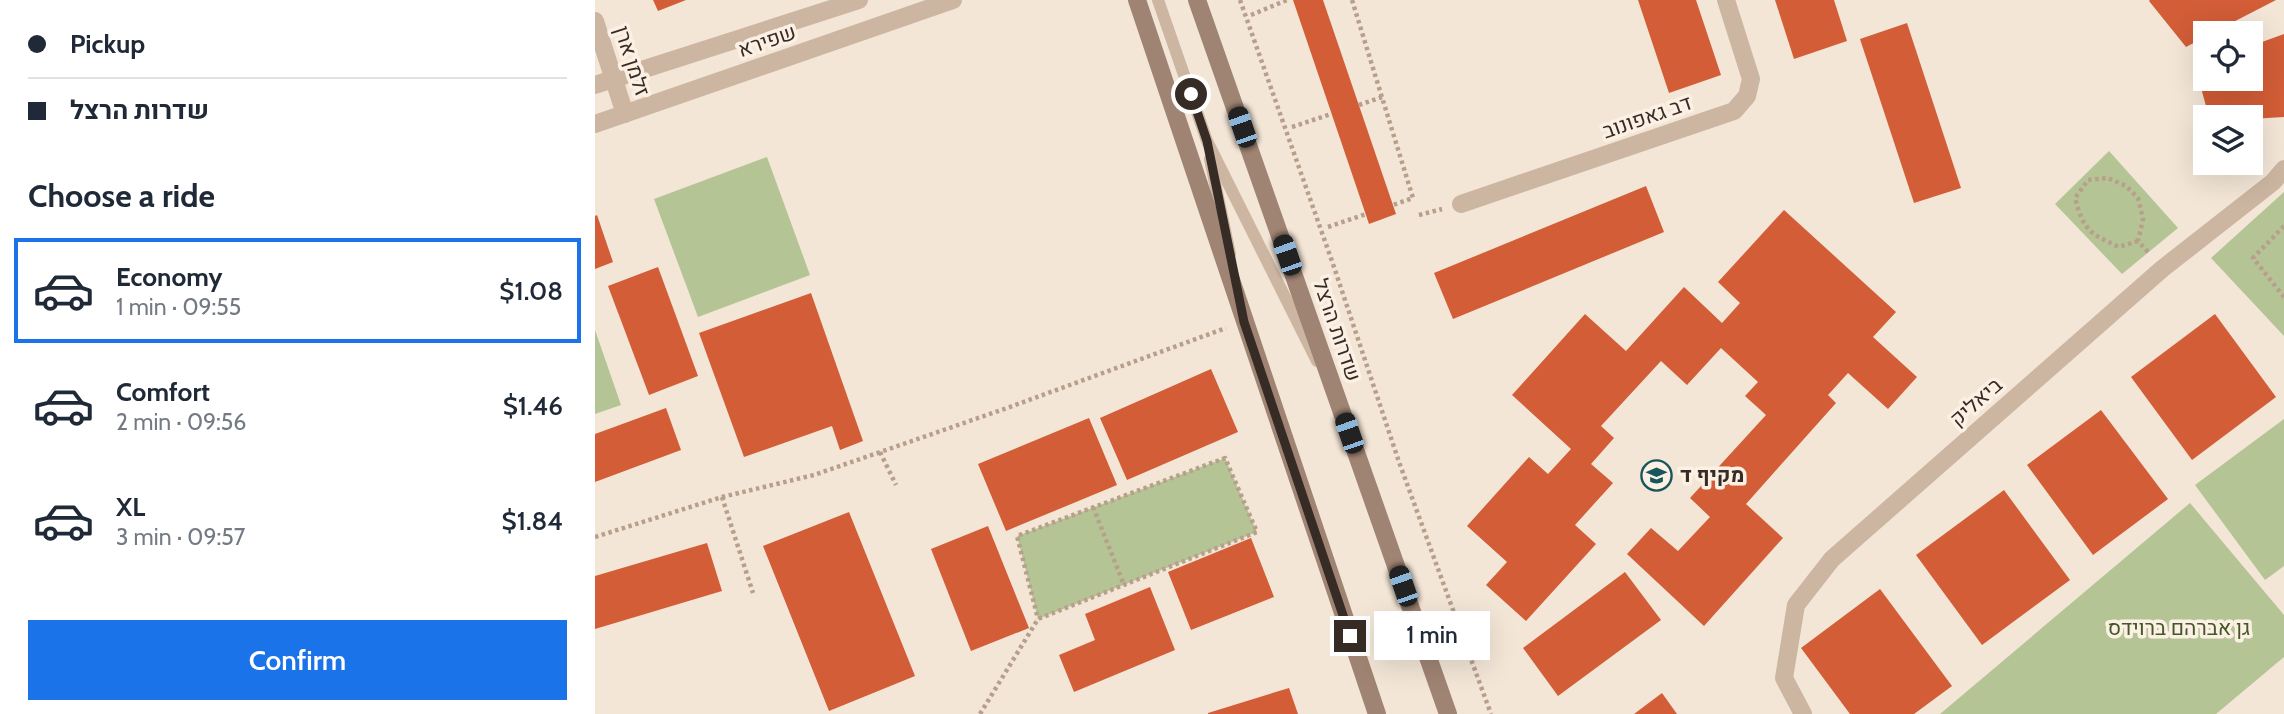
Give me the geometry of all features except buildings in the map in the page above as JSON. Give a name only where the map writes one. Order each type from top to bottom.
[{"type":"main road","points":[[1137,0],[1377,714]]},
{"type":"main road","name":"שדרות הרצל","points":[[1197,0],[1448,714]]},
{"type":"street","name":"שפירא","points":[[595,85],[859,0]]},
{"type":"street","name":"שפירא","points":[[595,124],[953,0]]},
{"type":"street","name":"דב גאפונוב","points":[[1461,204],[1734,111],[1747,96],[1751,79],[1726,0]]},
{"type":"street","name":"זלמן ארן","points":[[595,21],[625,114]]},
{"type":"street","name":"ביאליק","points":[[1803,714],[1784,678],[1796,605],[1832,559],[2162,269],[2273,182],[2284,169]]},
{"type":"lane","points":[[1158,0],[1207,141],[1340,408]]},
{"type":"lane","points":[[1207,141],[1244,322]]},
{"type":"path","points":[[1240,0],[1399,462],[1491,714]]},
{"type":"path","points":[[1251,15],[1287,0]]},
{"type":"path","points":[[1352,0],[1413,198],[1393,205]]},
{"type":"path","points":[[1359,105],[1382,97]]},
{"type":"path","points":[[1292,127],[1332,114]]},
{"type":"path","points":[[2108,178],[2126,186],[2138,198],[2143,219],[2138,241],[2119,247],[2091,234],[2080,217],[2075,198],[2088,180],[2108,178]]},
{"type":"path","points":[[1328,227],[1366,214]]},
{"type":"path","points":[[2284,226],[2253,258],[2284,297]]},
{"type":"path","points":[[2138,241],[2162,269]]},
{"type":"path","points":[[595,537],[722,496],[814,475],[1244,322]]},
{"type":"path","points":[[880,452],[896,485]]},
{"type":"path","points":[[980,714],[1038,620],[1258,532],[1225,458],[1017,536],[1038,620]]},
{"type":"path","points":[[722,496],[753,593]]},
{"type":"path","points":[[1093,507],[1124,585]]},
{"type":"green space","points":[[2109,151],[2178,228],[2122,274],[2055,204]]},
{"type":"green space","points":[[767,157],[810,275],[698,317],[654,199]]},
{"type":"green space","points":[[2284,192],[2284,336],[2211,258]]},
{"type":"green space","points":[[595,330],[621,405],[595,414]]},
{"type":"green space","points":[[2284,419],[2284,566],[2265,580],[2195,485]]},
{"type":"green space","points":[[1225,458],[1257,532],[1038,619],[1017,536]]},
{"type":"green space","name":"גן אברהם ברוידס","points":[[2190,503],[2284,615],[2284,657],[2216,714],[1940,714]]},
{"type":"place","name":"מקיף ד","points":[[1657,475]]},
{"type":"route","points":[[1191,94],[1207,141],[1244,322],[1350,636]]}]
